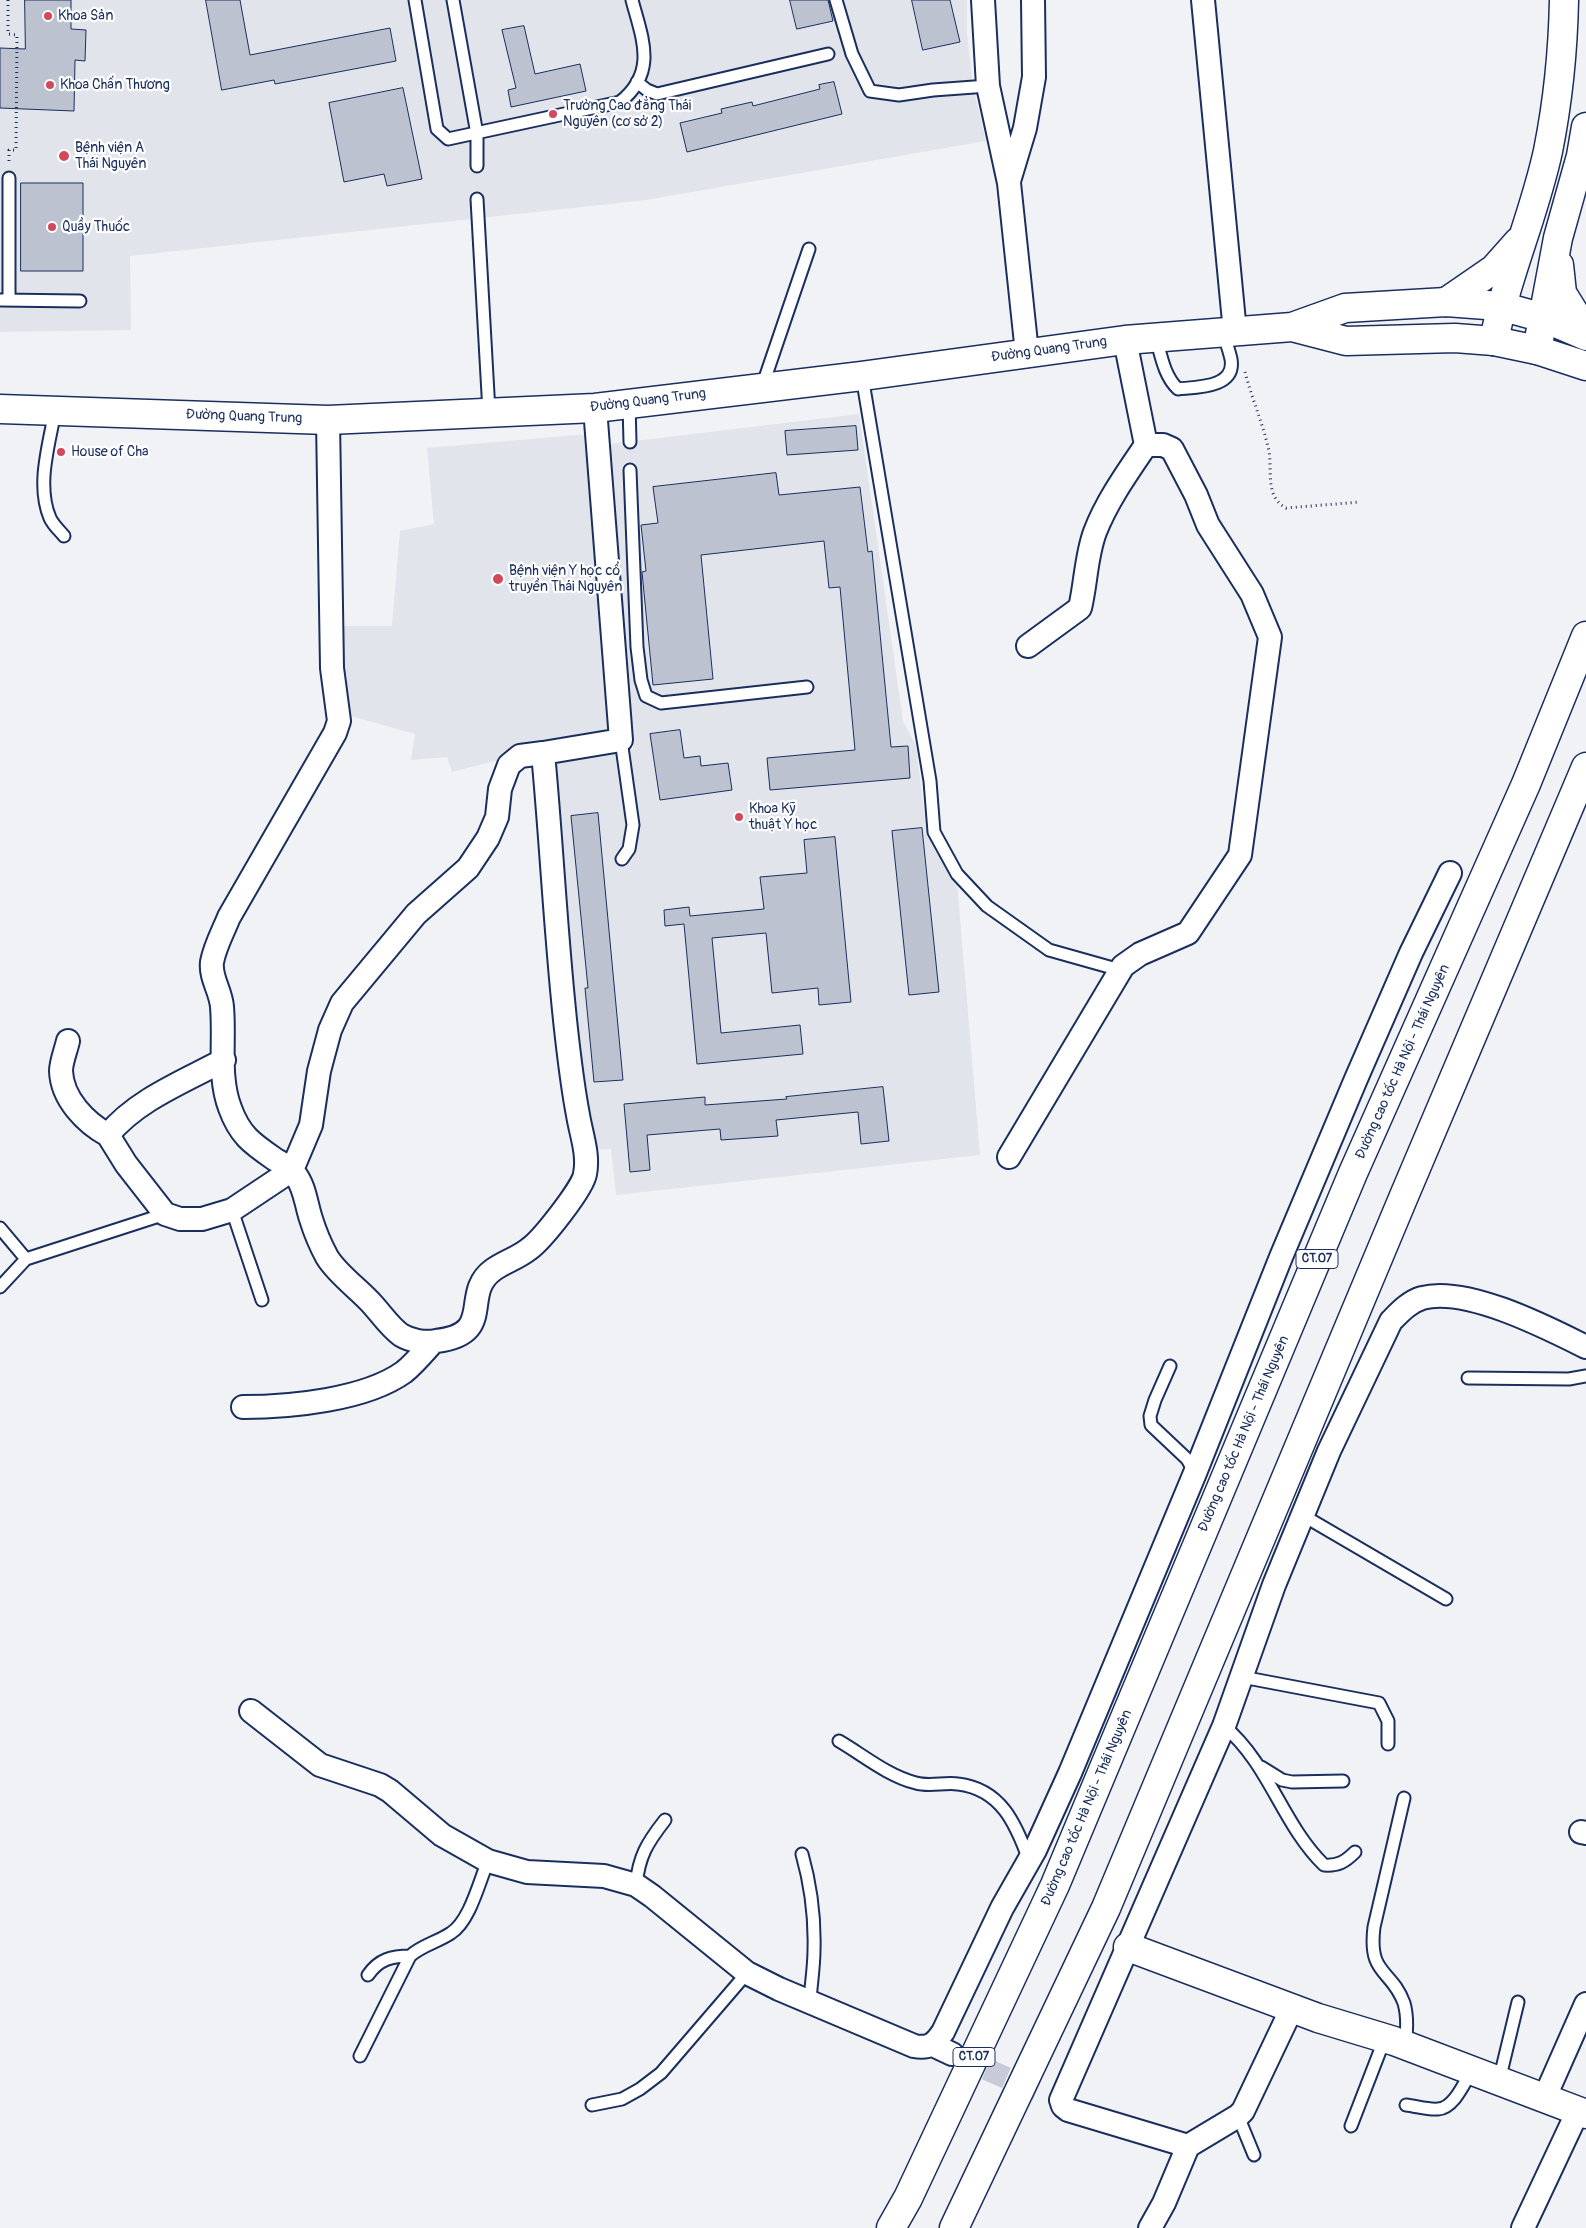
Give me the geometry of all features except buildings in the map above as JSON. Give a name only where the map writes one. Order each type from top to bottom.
[{"type":"main road","points":[[1494,342],[1500,306],[1525,233],[1548,152],[1562,54],[1564,0]]},
{"type":"main road","points":[[1537,350],[1558,238],[1581,156],[1586,127]]},
{"type":"main road","points":[[1446,302],[1494,269],[1525,233]]},
{"type":"main road","points":[[1558,238],[1559,278],[1562,292],[1586,332]]},
{"type":"main road","name":"Đường Quang Trung","points":[[0,409],[328,420],[595,408],[862,376],[1124,340],[1229,333],[1292,326],[1345,308],[1446,302],[1500,306],[1544,318],[1586,336]]},
{"type":"main road","name":"Đường Quang Trung","points":[[1292,326],[1346,341],[1455,338],[1494,342],[1537,350],[1586,366]]},
{"type":"main road","name":"Đường cao tốc Hà Nội - Thái Nguyên","points":[[891,2228],[908,2198],[1055,1885],[1353,1173],[1526,784],[1586,636]]},
{"type":"main road","points":[[954,2228],[1106,1908],[1586,767]]},
{"type":"main road","points":[[1128,1947],[1292,2008],[1395,2042],[1582,2113]]},
{"type":"street","points":[[982,0],[988,86],[1009,183],[1027,353]]},
{"type":"street","points":[[1009,183],[1025,128],[1033,85],[1033,0]]},
{"type":"street","points":[[1203,0],[1229,333]]},
{"type":"street","points":[[1028,646],[1080,608],[1095,532],[1112,498],[1146,446],[1124,340]]},
{"type":"street","points":[[68,1041],[61,1070],[63,1083],[70,1100],[96,1129],[108,1136],[126,1164],[165,1214],[180,1219],[202,1218],[232,1210],[292,1170],[311,1125],[319,1071],[330,1030],[342,1003],[416,914],[468,868],[488,838],[497,817],[500,789],[509,765],[520,756],[621,740],[595,408]]},
{"type":"street","points":[[328,420],[332,668],[339,721],[335,733],[229,917],[216,949],[212,964],[212,976],[220,993],[222,1006],[224,1084],[229,1105],[239,1129],[250,1142],[292,1170],[302,1184],[312,1223],[328,1260],[373,1305],[392,1328],[403,1336],[414,1340],[433,1342],[458,1337],[467,1332],[472,1323],[481,1285],[488,1274],[495,1268],[528,1250],[544,1237],[557,1216],[580,1188],[585,1178],[586,1155],[578,1118],[566,1034],[543,753]]},
{"type":"street","points":[[1009,1158],[1123,966],[1140,954],[1188,933],[1240,855],[1270,637],[1252,594],[1208,526],[1196,495],[1172,449],[1163,444],[1146,446]]},
{"type":"street","points":[[251,1711],[320,1766],[380,1785],[390,1791],[442,1835],[488,1861],[527,1872],[604,1876],[636,1885],[747,1974],[914,2046],[943,2049],[943,2032],[1002,1908],[1029,1860],[1070,1773],[1195,1473],[1277,1266],[1411,953],[1450,872]]},
{"type":"street","points":[[108,1136],[132,1112],[224,1060]]},
{"type":"street","points":[[1188,2146],[1068,2110],[1054,2097],[1128,1947],[1224,1726],[1274,1585],[1304,1516],[1329,1451],[1392,1321],[1406,1306],[1421,1298],[1439,1296],[1466,1298],[1543,1325],[1586,1347]]},
{"type":"street","points":[[243,1407],[268,1407],[328,1401],[371,1388],[403,1372],[433,1342]]},
{"type":"street","points":[[1544,2099],[1586,2004]]},
{"type":"street","points":[[1150,2228],[1164,2203],[1188,2146],[1238,2116],[1246,2106],[1292,2008]]},
{"type":"street","points":[[1522,2228],[1582,2113]]},
{"type":"lane","points":[[415,0],[437,129],[448,139],[610,105],[620,102],[632,93],[645,64],[645,50],[632,0]]},
{"type":"lane","points":[[454,0],[477,134],[477,166]]},
{"type":"lane","points":[[836,0],[852,54],[870,90],[899,95],[933,90],[988,86]]},
{"type":"lane","points":[[637,82],[647,90],[657,94],[828,54]]},
{"type":"lane","points":[[9,178],[5,300],[80,301]]},
{"type":"lane","points":[[477,199],[489,412]]},
{"type":"lane","points":[[762,387],[809,250]]},
{"type":"lane","points":[[1156,338],[1166,372],[1172,383],[1178,388],[1187,388],[1214,384],[1226,379],[1231,370],[1229,333]]},
{"type":"lane","points":[[862,376],[930,781],[934,832],[957,874],[987,906],[1049,950],[1120,970]]},
{"type":"lane","points":[[629,404],[630,442]]},
{"type":"lane","points":[[56,411],[44,476],[46,505],[51,520],[64,536]]},
{"type":"lane","points":[[630,470],[637,648],[641,680],[646,696],[661,703],[807,687]]},
{"type":"lane","points":[[621,740],[633,825],[629,849],[622,858]]},
{"type":"lane","points":[[232,1210],[262,1300]]},
{"type":"lane","points":[[0,1287],[26,1259],[165,1214]]},
{"type":"lane","points":[[0,1228],[26,1259]]},
{"type":"lane","points":[[1170,1366],[1152,1408],[1150,1416],[1151,1425],[1187,1459],[1195,1473]]},
{"type":"lane","points":[[1468,1378],[1569,1379],[1586,1376]]},
{"type":"lane","points":[[1304,1516],[1446,1599]]},
{"type":"lane","points":[[1242,1676],[1379,1703],[1388,1721],[1388,1744]]},
{"type":"lane","points":[[1224,1726],[1248,1750],[1260,1766],[1301,1838],[1324,1864],[1333,1865],[1345,1862],[1355,1852]]},
{"type":"lane","points":[[839,1741],[900,1778],[918,1784],[958,1784],[990,1794],[1018,1828],[1029,1860]]},
{"type":"lane","points":[[1260,1766],[1282,1780],[1292,1782],[1342,1781]]},
{"type":"lane","points":[[1351,2126],[1395,2042],[1407,2030],[1404,2004],[1397,1991],[1378,1967],[1372,1945],[1374,1927],[1404,1798]]},
{"type":"lane","points":[[636,1885],[638,1864],[642,1852],[650,1838],[665,1820]]},
{"type":"lane","points":[[802,1854],[814,1913],[814,1952],[810,2001]]},
{"type":"lane","points":[[360,2056],[410,1956],[417,1950],[438,1941],[461,1926],[488,1861]]},
{"type":"lane","points":[[368,1975],[372,1968],[385,1958],[410,1956]]},
{"type":"lane","points":[[592,2105],[622,2099],[661,2072],[747,1974]]},
{"type":"lane","points":[[1498,2082],[1518,2002]]},
{"type":"lane","points":[[1406,2105],[1443,2108],[1452,2101],[1471,2072]]},
{"type":"lane","points":[[1238,2116],[1254,2155]]},
{"type":"path","points":[[8,0],[8,34],[17,35],[16,150],[9,150],[9,178]]},
{"type":"path","points":[[1245,369],[1252,400],[1261,423],[1269,453],[1272,491],[1278,502],[1286,508],[1360,502]]},
{"type":"shaded area","name":"Trường Cao đẳng Thái Nguyên (cơ sở 2)","points":[[0,0],[967,0],[967,33],[973,87],[986,141],[646,200],[130,256],[131,330],[0,332]]},
{"type":"shaded area","name":"Khoa Kỹ thuật Y học","points":[[859,414],[903,721],[916,746],[927,835],[957,882],[980,1155],[616,1195],[611,1149],[592,1150],[552,799],[557,758],[633,749],[610,444]]},
{"type":"shaded area","name":"Bệnh viện Y học cổ truyền Thái Nguyên","points":[[587,434],[613,720],[608,727],[595,735],[452,772],[447,757],[411,760],[415,734],[351,716],[342,683],[344,626],[392,626],[400,531],[434,524],[427,448]]},
{"type":"tunnel","points":[[956,2056],[1046,2095]]},
{"type":"place","name":"Khoa Sản","points":[[48,16]]},
{"type":"place","name":"Khoa Chấn Thương","points":[[50,85]]},
{"type":"place","name":"Trường Cao đẳng Thái Nguyên (cơ sở 2)","points":[[553,114]]},
{"type":"place","name":"Bệnh viện A Thái Nguyên","points":[[64,156]]},
{"type":"place","name":"Quầy Thuốc","points":[[52,227]]},
{"type":"place","name":"House of Cha","points":[[61,452]]},
{"type":"place","name":"Bệnh viện Y học cổ truyền Thái Nguyên","points":[[498,579]]},
{"type":"place","name":"Khoa Kỹ thuật Y học","points":[[739,817]]}]
